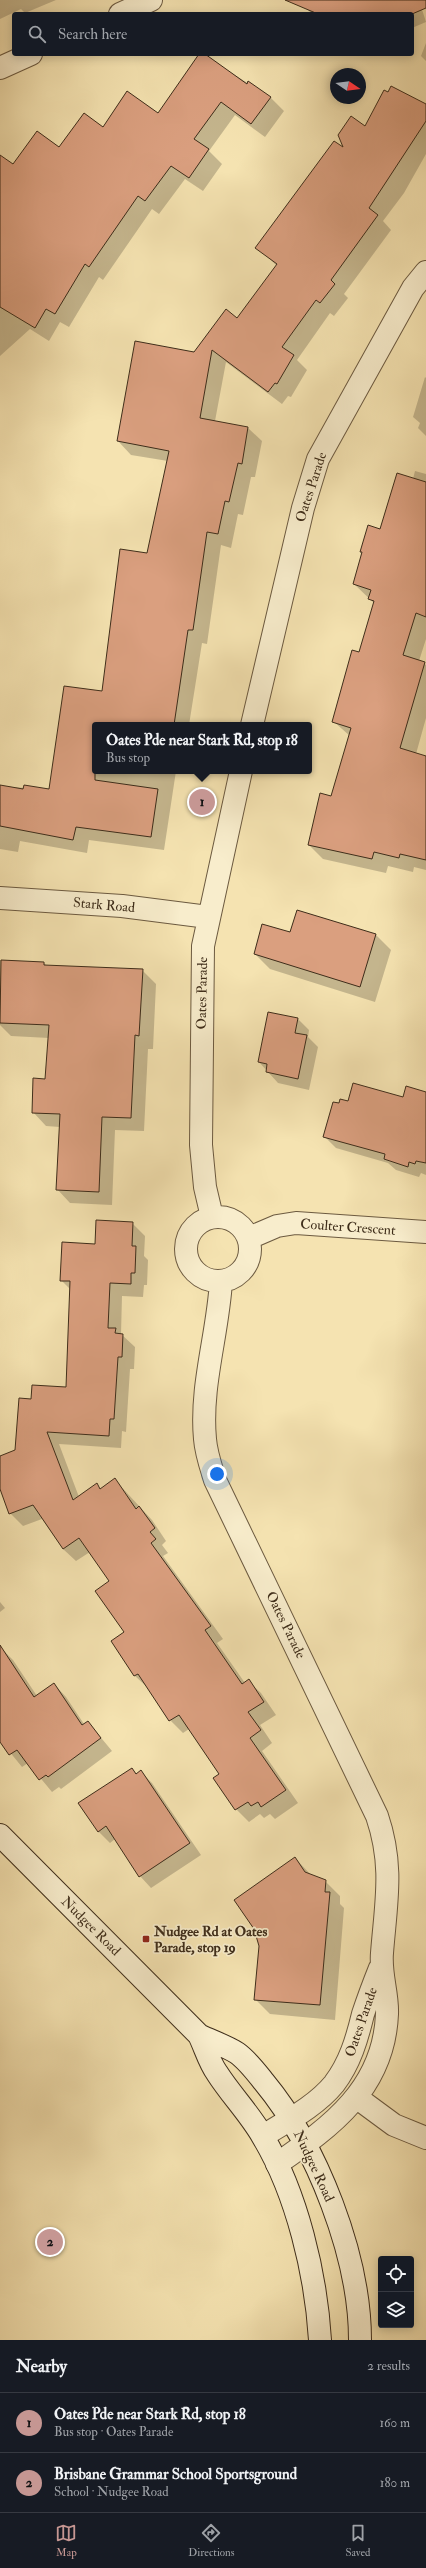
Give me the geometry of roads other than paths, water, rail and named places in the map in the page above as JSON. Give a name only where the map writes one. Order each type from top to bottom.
[{"type":"street","points":[[124,12],[151,0]]},
{"type":"street","points":[[0,68],[27,56]]},
{"type":"street","name":"Oates Parade","points":[[253,722],[302,508],[318,459],[413,288],[426,272]]},
{"type":"street","name":"Oates Parade","points":[[212,1217],[205,1188],[201,1145],[202,975],[208,917],[240,774]]},
{"type":"street","name":"Stark Road","points":[[0,898],[122,906],[208,917]]},
{"type":"street","points":[[212,1217],[230,1218],[244,1230],[249,1238],[250,1248],[245,1266],[231,1279],[221,1281],[210,1280],[200,1276],[190,1264],[186,1248],[188,1237],[194,1228],[202,1221],[212,1217]]},
{"type":"street","name":"Coulter Crescent","points":[[249,1238],[277,1226],[296,1223],[426,1232]]},
{"type":"street","name":"Oates Parade","points":[[221,1281],[205,1402],[205,1440],[215,1480],[318,1692],[381,1828],[389,1866],[381,1965],[387,2013],[384,2035],[371,2075],[356,2097],[330,2126],[277,2164]]},
{"type":"street","name":"Nudgee Road","points":[[0,1835],[199,2035],[237,2054],[261,2078],[291,2118],[306,2144],[334,2209],[353,2279],[360,2340]]},
{"type":"street","name":"Oates Parade","points":[[263,2136],[321,2096],[342,2071],[359,2035],[364,2013],[381,1965]]},
{"type":"street","name":"Nudgee Road","points":[[199,2035],[216,2073],[263,2136],[277,2164],[293,2207],[312,2277],[320,2340]]},
{"type":"street","points":[[356,2097],[394,2125],[426,2138]]},
{"type":"place","name":"Oates Pde near Stark Rd, stop 18","points":[[202,802]]},
{"type":"place","name":"Nudgee Rd at Oates Parade, stop 19","points":[[146,1939]]},
{"type":"place","name":"Brisbane Grammar School Sportsground","points":[[50,2242]]}]
